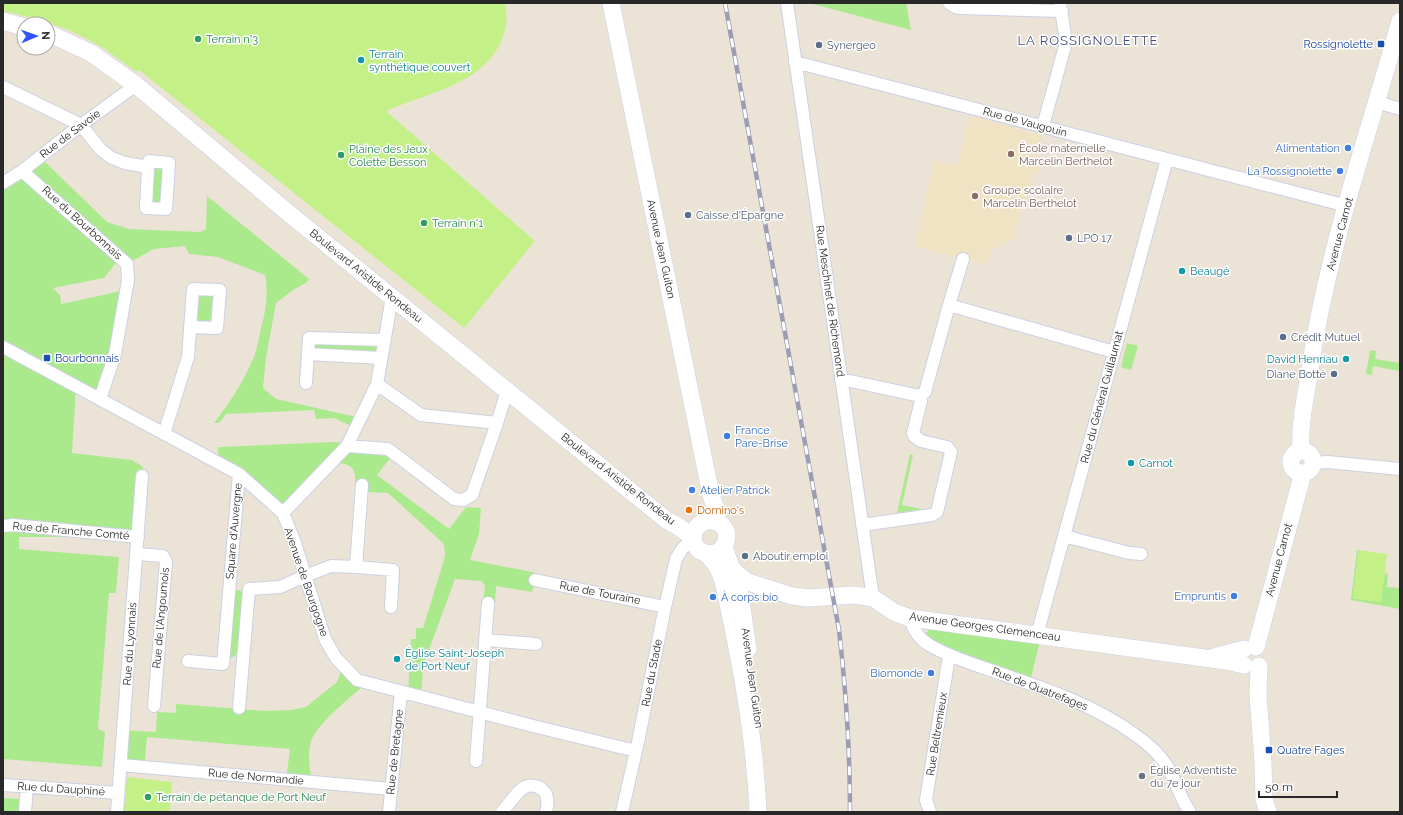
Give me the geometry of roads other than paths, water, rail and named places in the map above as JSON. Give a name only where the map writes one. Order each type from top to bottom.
[{"type":"main road","name":"Avenue Jean Guiton","points":[[611,3],[711,495],[715,507],[703,535],[718,568],[736,579]]},
{"type":"main road","points":[[3,21],[16,25]]},
{"type":"main road","name":"Avenue Carnot","points":[[1268,812],[1264,799],[1263,755],[1258,695],[1250,659],[1308,468],[1313,460],[1310,453],[1307,451],[1301,451],[1300,440],[1302,417],[1317,320],[1347,206],[1400,21]]},
{"type":"main road","name":"Boulevard Aristide Rondeau","points":[[56,37],[91,53],[136,85],[292,216],[665,519],[679,527],[703,535]]},
{"type":"main road","name":"Avenue Jean Guiton","points":[[703,535],[721,524],[726,533],[726,543],[724,548],[736,579],[760,734],[765,780],[766,812]]},
{"type":"main road","points":[[703,535],[710,554],[717,553],[724,548]]},
{"type":"main road","name":"Avenue Jean Guiton","points":[[736,579],[722,578],[739,654],[754,756],[758,812]]},
{"type":"main road","name":"Avenue Georges Clemenceau","points":[[736,579],[802,598],[822,598],[854,594],[873,598],[894,612],[910,618],[1204,659],[1250,659]]},
{"type":"street","name":"Rue Meschinet de Richemond","points":[[787,3],[873,598]]},
{"type":"street","points":[[949,3],[960,8],[1061,7],[1065,46],[1043,126]]},
{"type":"street","name":"Rue de Vaugouin","points":[[795,62],[1347,206]]},
{"type":"street","name":"Rue de Savoie","points":[[3,183],[136,85]]},
{"type":"street","points":[[3,87],[81,125],[101,150],[112,158],[125,163],[148,166]]},
{"type":"street","points":[[1377,102],[1400,109]]},
{"type":"street","name":"Rue du Général Guillaumat","points":[[1037,635],[1167,159]]},
{"type":"street","name":"Rue du Bourbonnais","points":[[22,170],[127,264],[128,280],[115,354],[100,399]]},
{"type":"street","points":[[862,525],[932,515],[937,512],[939,508],[950,452],[947,447],[921,441],[914,436],[913,433],[920,396],[925,392],[963,258]]},
{"type":"street","points":[[282,513],[347,446],[377,384],[392,297]]},
{"type":"street","points":[[949,305],[1114,352]]},
{"type":"street","points":[[164,434],[188,357],[190,327]]},
{"type":"street","points":[[306,383],[309,338],[384,340]]},
{"type":"street","name":"Avenue de Bourgogne","points":[[3,347],[239,474],[282,513],[295,543],[325,639],[336,658],[357,680],[636,751]]},
{"type":"street","points":[[308,354],[381,358]]},
{"type":"street","points":[[841,380],[920,396]]},
{"type":"street","points":[[377,384],[421,415],[497,423]]},
{"type":"street","points":[[347,446],[388,449],[454,499],[463,500],[472,495],[507,391]]},
{"type":"street","points":[[1308,468],[1328,462],[1400,469]]},
{"type":"street","name":"Square d'Auvergne","points":[[222,664],[239,474]]},
{"type":"street","name":"Rue du Lyonnais","points":[[117,812],[142,476]]},
{"type":"street","points":[[356,567],[362,485]]},
{"type":"street","name":"Rue de Franche Comté","points":[[3,526],[13,525],[138,537]]},
{"type":"street","name":"Rue du Stade","points":[[622,812],[676,559],[682,549],[703,535]]},
{"type":"street","points":[[1064,536],[1129,553],[1141,554]]},
{"type":"street","name":"Rue de l'Angoumois","points":[[137,554],[163,556],[166,562],[154,706]]},
{"type":"street","name":"Square d'Auvergne","points":[[229,587],[249,589],[280,587],[331,566],[393,570],[391,607]]},
{"type":"street","name":"Rue de Touraine","points":[[535,580],[665,607]]},
{"type":"street","name":"Square d'Auvergne","points":[[240,708],[249,589]]},
{"type":"street","points":[[476,761],[488,603]]},
{"type":"street","name":"Rue de Quatrefages","points":[[910,618],[912,628],[929,646],[950,656],[1055,692],[1093,709],[1135,735],[1161,757],[1168,767],[1184,803],[1190,812]]},
{"type":"street","points":[[486,640],[536,644]]},
{"type":"street","name":"Rue Beltremieux","points":[[930,812],[926,800],[950,656]]},
{"type":"street","points":[[188,661],[243,665]]},
{"type":"street","name":"Rue de Bretagne","points":[[389,812],[402,692]]},
{"type":"street","name":"Rue de Normandie","points":[[121,766],[391,788]]},
{"type":"street","name":"Rue du Dauphiné","points":[[3,785],[118,793]]},
{"type":"street","points":[[25,812],[27,786]]},
{"type":"street","points":[[502,812],[524,788],[531,786],[540,787],[544,791],[548,798],[548,812]]},
{"type":"railway","points":[[725,3],[839,630],[847,721],[850,812]]},
{"type":"place","name":"Terrain n°3","points":[[198,39]]},
{"type":"place","name":"Rossignolette","points":[[1381,44]]},
{"type":"place","name":"Synergeo","points":[[819,45]]},
{"type":"place","name":"Terrain synthétique couvert","points":[[361,60]]},
{"type":"place","name":"Alimentation","points":[[1348,148]]},
{"type":"place","name":"École maternelle Marcelin Berthelot","points":[[1011,154]]},
{"type":"place","name":"Plaine des Jeux Colette Besson","points":[[341,155]]},
{"type":"place","name":"La Rossignolette","points":[[1340,171]]},
{"type":"place","name":"Groupe scolaire Marcelin Berthelot","points":[[975,196]]},
{"type":"place","name":"Caisse d'Épargne","points":[[688,215]]},
{"type":"place","name":"Terrain n°1","points":[[424,223]]},
{"type":"place","name":"LPO 17","points":[[1069,238]]},
{"type":"place","name":"Beaugé","points":[[1182,271]]},
{"type":"place","name":"Crédit Mutuel","points":[[1283,337]]},
{"type":"place","name":"Bourbonnais","points":[[47,358]]},
{"type":"place","name":"David Henriau","points":[[1346,359]]},
{"type":"place","name":"Diane Botté","points":[[1334,374]]},
{"type":"place","name":"France Pare-Brise","points":[[727,436]]},
{"type":"place","name":"Carnot","points":[[1131,463]]},
{"type":"place","name":"Atelier Patrick","points":[[692,490]]},
{"type":"place","name":"Domino's","points":[[689,510]]},
{"type":"place","name":"Aboutir emploi","points":[[745,556]]},
{"type":"place","name":"Empruntis","points":[[1234,596]]},
{"type":"place","name":"À corps bio","points":[[713,597]]},
{"type":"place","name":"Église Saint-Joseph de Port Neuf","points":[[397,659]]},
{"type":"place","name":"Biomonde","points":[[931,673]]},
{"type":"place","name":"Quatre Fages","points":[[1269,750]]},
{"type":"place","name":"Église Adventiste du 7e jour","points":[[1142,776]]},
{"type":"place","name":"Terrain de pétanque de Port Neuf","points":[[148,797]]},
{"type":"district","name":"LA ROSSIGNOLETTE","points":[[1088,40]]}]
